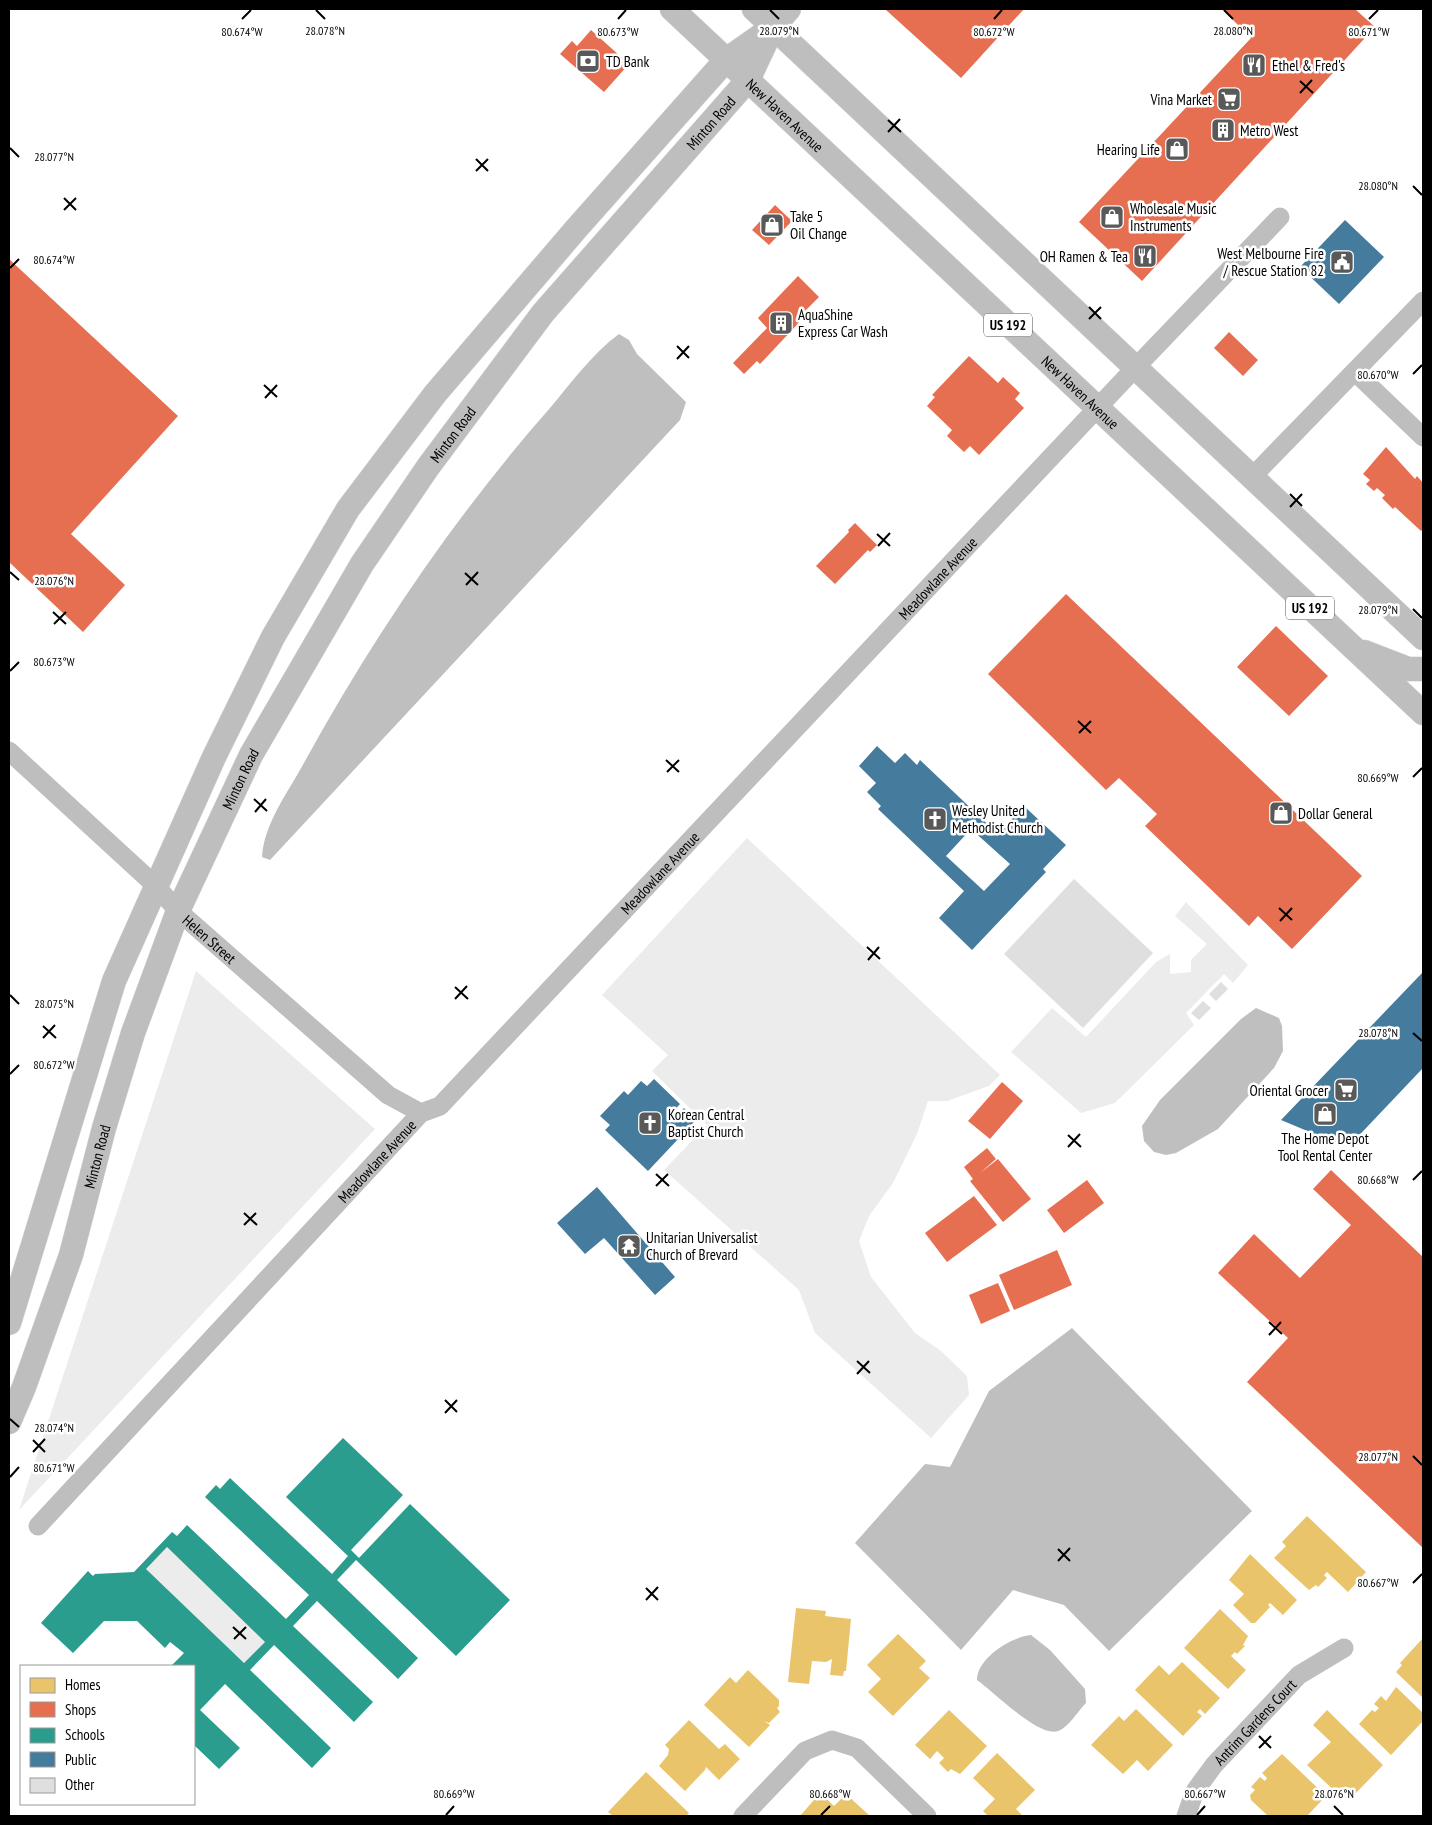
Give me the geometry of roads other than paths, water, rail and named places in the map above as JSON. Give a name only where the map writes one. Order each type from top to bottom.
[{"type":"main road","name":"New Haven Avenue","points":[[672,9],[1351,647],[1419,705]]},
{"type":"main road","points":[[754,9],[1423,638]]},
{"type":"main road","points":[[773,27],[790,9]]},
{"type":"main road","name":"Minton Road","points":[[9,1323],[114,981],[214,758],[273,637],[348,509],[435,394],[576,229],[726,60],[773,27]]},
{"type":"main road","name":"Minton Road","points":[[9,1422],[17,1383],[71,1255],[104,1128],[133,1033],[178,911],[251,755],[362,564],[428,466],[543,313],[748,80],[773,27]]},
{"type":"main road","points":[[1351,647],[1408,669],[1423,669]]},
{"type":"street","name":"Meadowlane Avenue","points":[[38,1526],[421,1113],[440,1106],[1097,408],[1280,217]]},
{"type":"street","points":[[1252,477],[1356,373],[1423,302]]},
{"type":"street","points":[[1356,373],[1423,437]]},
{"type":"street","name":"Helen Street","points":[[9,751],[156,886],[178,911],[388,1095],[421,1113]]},
{"type":"street","name":"Antrim Gardens Court","points":[[1186,1816],[1195,1791],[1214,1765],[1299,1674],[1344,1648]]},
{"type":"street","points":[[743,1816],[805,1751],[832,1740],[857,1748],[927,1816]]},
{"type":"place","name":"TD Bank","points":[[588,61]]},
{"type":"place","name":"Ethel & Fred's","points":[[1254,65]]},
{"type":"place","name":"Vina Market","points":[[1229,99]]},
{"type":"place","name":"Metro West","points":[[1223,130]]},
{"type":"place","name":"Hearing Life","points":[[1177,149]]},
{"type":"place","name":"Wholesale Music Instruments","points":[[1112,217]]},
{"type":"place","name":"Take 5 Oil Change","points":[[772,225]]},
{"type":"place","name":"OH Ramen & Tea","points":[[1145,256]]},
{"type":"place","name":"West Melbourne Fire / Rescue Station 82","points":[[1342,262]]},
{"type":"place","name":"AquaShine Express Car Wash","points":[[781,323]]},
{"type":"place","name":"Dollar General","points":[[1281,813]]},
{"type":"place","name":"Wesley United Methodist Church","points":[[935,819]]},
{"type":"place","name":"Oriental Grocer","points":[[1346,1090]]},
{"type":"place","name":"The Home Depot Tool Rental Center","points":[[1325,1114]]},
{"type":"place","name":"Korean Central Baptist Church","points":[[650,1123]]},
{"type":"place","name":"Unitarian Universalist Church of Brevard","points":[[629,1246]]}]
